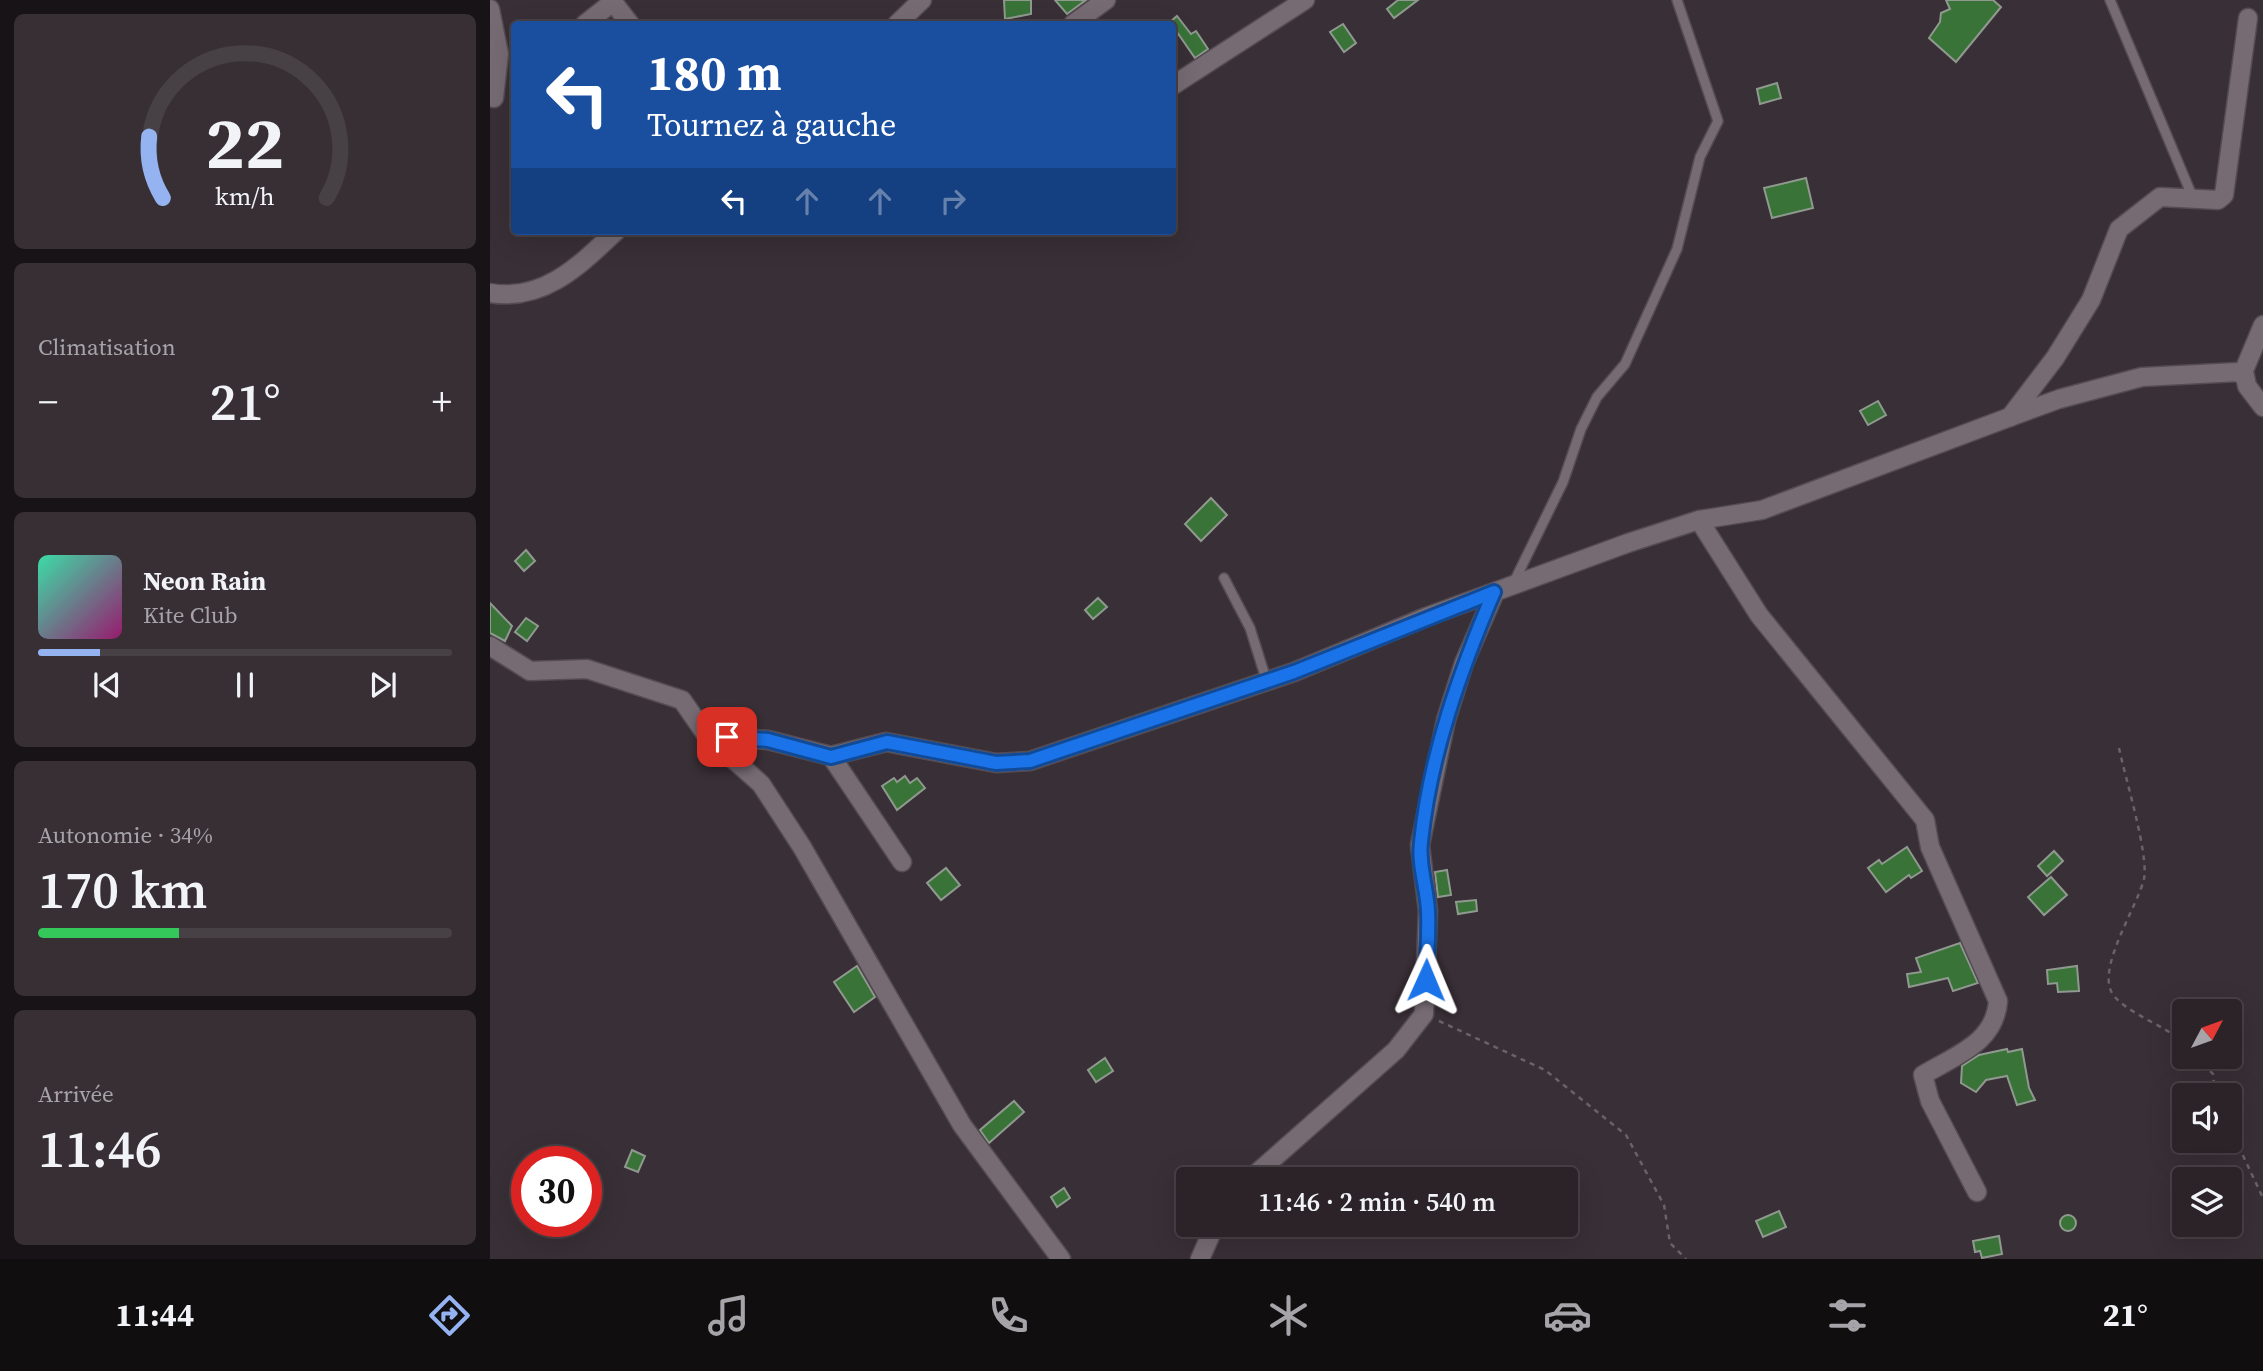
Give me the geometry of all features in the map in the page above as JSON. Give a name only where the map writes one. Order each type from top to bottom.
[{"type":"street","points":[[900,21],[922,0]]},
{"type":"street","points":[[1077,21],[1106,0]]},
{"type":"street","points":[[1176,83],[1305,0]]},
{"type":"street","points":[[588,21],[615,1],[628,21]]},
{"type":"street","points":[[490,9],[499,54],[494,98]]},
{"type":"street","points":[[2010,417],[2055,358],[2091,300],[2119,229],[2160,197],[2218,200],[2224,195],[2248,18]]},
{"type":"street","points":[[490,293],[534,292],[559,280],[611,235]]},
{"type":"street","points":[[2242,375],[2263,325]]},
{"type":"street","points":[[707,736],[768,740],[831,757],[887,742],[996,763],[1030,761],[1267,682],[1494,592],[1699,520],[1762,510],[2059,399],[2142,377],[2242,375]]},
{"type":"street","points":[[2242,375],[2263,407]]},
{"type":"street","points":[[1699,520],[1759,615],[1925,820],[1930,847],[1998,1001],[1997,1020],[1988,1035],[1923,1075],[1930,1101],[1977,1192]]},
{"type":"street","points":[[1264,1167],[1396,1050],[1424,1014],[1428,911],[1420,845],[1446,720],[1464,663],[1494,592]]},
{"type":"street","points":[[490,646],[530,671],[587,669],[682,700],[707,736],[761,784],[802,847],[961,1125],[1061,1259]]},
{"type":"street","points":[[831,757],[902,862]]},
{"type":"street","points":[[1200,1259],[1210,1237]]},
{"type":"lane","points":[[1513,586],[1563,482],[1581,429],[1597,397],[1625,364],[1676,249],[1700,157],[1718,121],[1677,0]]},
{"type":"lane","points":[[2110,0],[2193,198]]},
{"type":"lane","points":[[1224,578],[1251,628],[1267,682]]},
{"type":"path","points":[[2119,748],[2143,855],[2144,878],[2110,967],[2111,990],[2123,1004],[2172,1031]]},
{"type":"path","points":[[1424,1014],[1545,1070],[1626,1135],[1664,1205],[1670,1243],[1686,1259]]},
{"type":"path","points":[[2242,1153],[2263,1198]]},
{"type":"building","points":[[1004,0],[1031,0],[1031,14],[1005,19]]},
{"type":"building","points":[[1055,0],[1086,0],[1067,14]]},
{"type":"building","points":[[1398,0],[1418,0],[1394,18],[1387,9]]},
{"type":"building","points":[[1946,0],[1993,0],[2001,7],[1956,62],[1929,38],[1940,22],[1941,13],[1950,9]]},
{"type":"building","points":[[1177,16],[1191,34],[1196,31],[1208,49],[1195,58],[1176,31],[1176,21],[1171,21]]},
{"type":"building","points":[[1343,24],[1356,43],[1344,52],[1330,32]]},
{"type":"building","points":[[1777,83],[1781,98],[1760,104],[1757,89]]},
{"type":"building","points":[[1806,178],[1813,208],[1772,218],[1764,188]]},
{"type":"building","points":[[1878,401],[1886,415],[1868,425],[1860,411]]},
{"type":"building","points":[[1211,498],[1227,515],[1201,541],[1185,524]]},
{"type":"building","points":[[526,550],[535,561],[524,571],[515,561]]},
{"type":"building","points":[[1098,598],[1107,607],[1093,619],[1085,610]]},
{"type":"building","points":[[490,603],[512,626],[505,641],[490,633]]},
{"type":"building","points":[[526,618],[538,626],[527,641],[515,632]]},
{"type":"building","points":[[905,776],[910,783],[917,778],[925,788],[897,810],[882,786],[894,778],[897,782]]},
{"type":"building","points":[[1907,847],[1922,871],[1911,878],[1909,875],[1886,892],[1868,868],[1879,860],[1882,864]]},
{"type":"building","points":[[2054,851],[2063,861],[2047,876],[2038,866]]},
{"type":"building","points":[[946,868],[960,885],[941,900],[927,883]]},
{"type":"building","points":[[1447,870],[1451,895],[1438,897],[1435,872]]},
{"type":"building","points":[[2051,877],[2067,895],[2044,915],[2028,897]]},
{"type":"building","points":[[1476,900],[1477,911],[1458,914],[1456,902]]},
{"type":"building","points":[[1960,943],[1978,983],[1953,991],[1948,978],[1909,987],[1907,974],[1921,972],[1916,958]]},
{"type":"building","points":[[857,966],[875,997],[854,1012],[834,982]]},
{"type":"building","points":[[2077,966],[2079,991],[2058,992],[2057,983],[2048,984],[2047,970]]},
{"type":"building","points":[[2007,1049],[2008,1052],[2022,1049],[2029,1088],[2035,1100],[2017,1105],[2007,1076],[1986,1080],[1976,1092],[1961,1083],[1962,1066],[1979,1055]]},
{"type":"building","points":[[1105,1058],[1113,1071],[1096,1082],[1088,1070]]},
{"type":"building","points":[[1014,1101],[1024,1112],[989,1143],[980,1130]]},
{"type":"building","points":[[632,1150],[645,1156],[638,1172],[625,1167]]},
{"type":"building","points":[[1064,1188],[1070,1198],[1057,1207],[1051,1197]]},
{"type":"building","points":[[1779,1211],[1786,1227],[1763,1237],[1756,1221]]},
{"type":"building","points":[[2068,1215],[2074,1217],[2074,1229],[2068,1231],[2062,1229],[2060,1223],[2062,1217]]},
{"type":"building","points":[[1999,1236],[2002,1254],[1982,1258],[1980,1251],[1975,1252],[1973,1241]]},
{"type":"route","points":[[727,737],[768,740],[831,757],[887,742],[996,763],[1030,761],[1197,708],[1494,592],[1464,663],[1446,720],[1420,845],[1428,911],[1426,980]]}]
